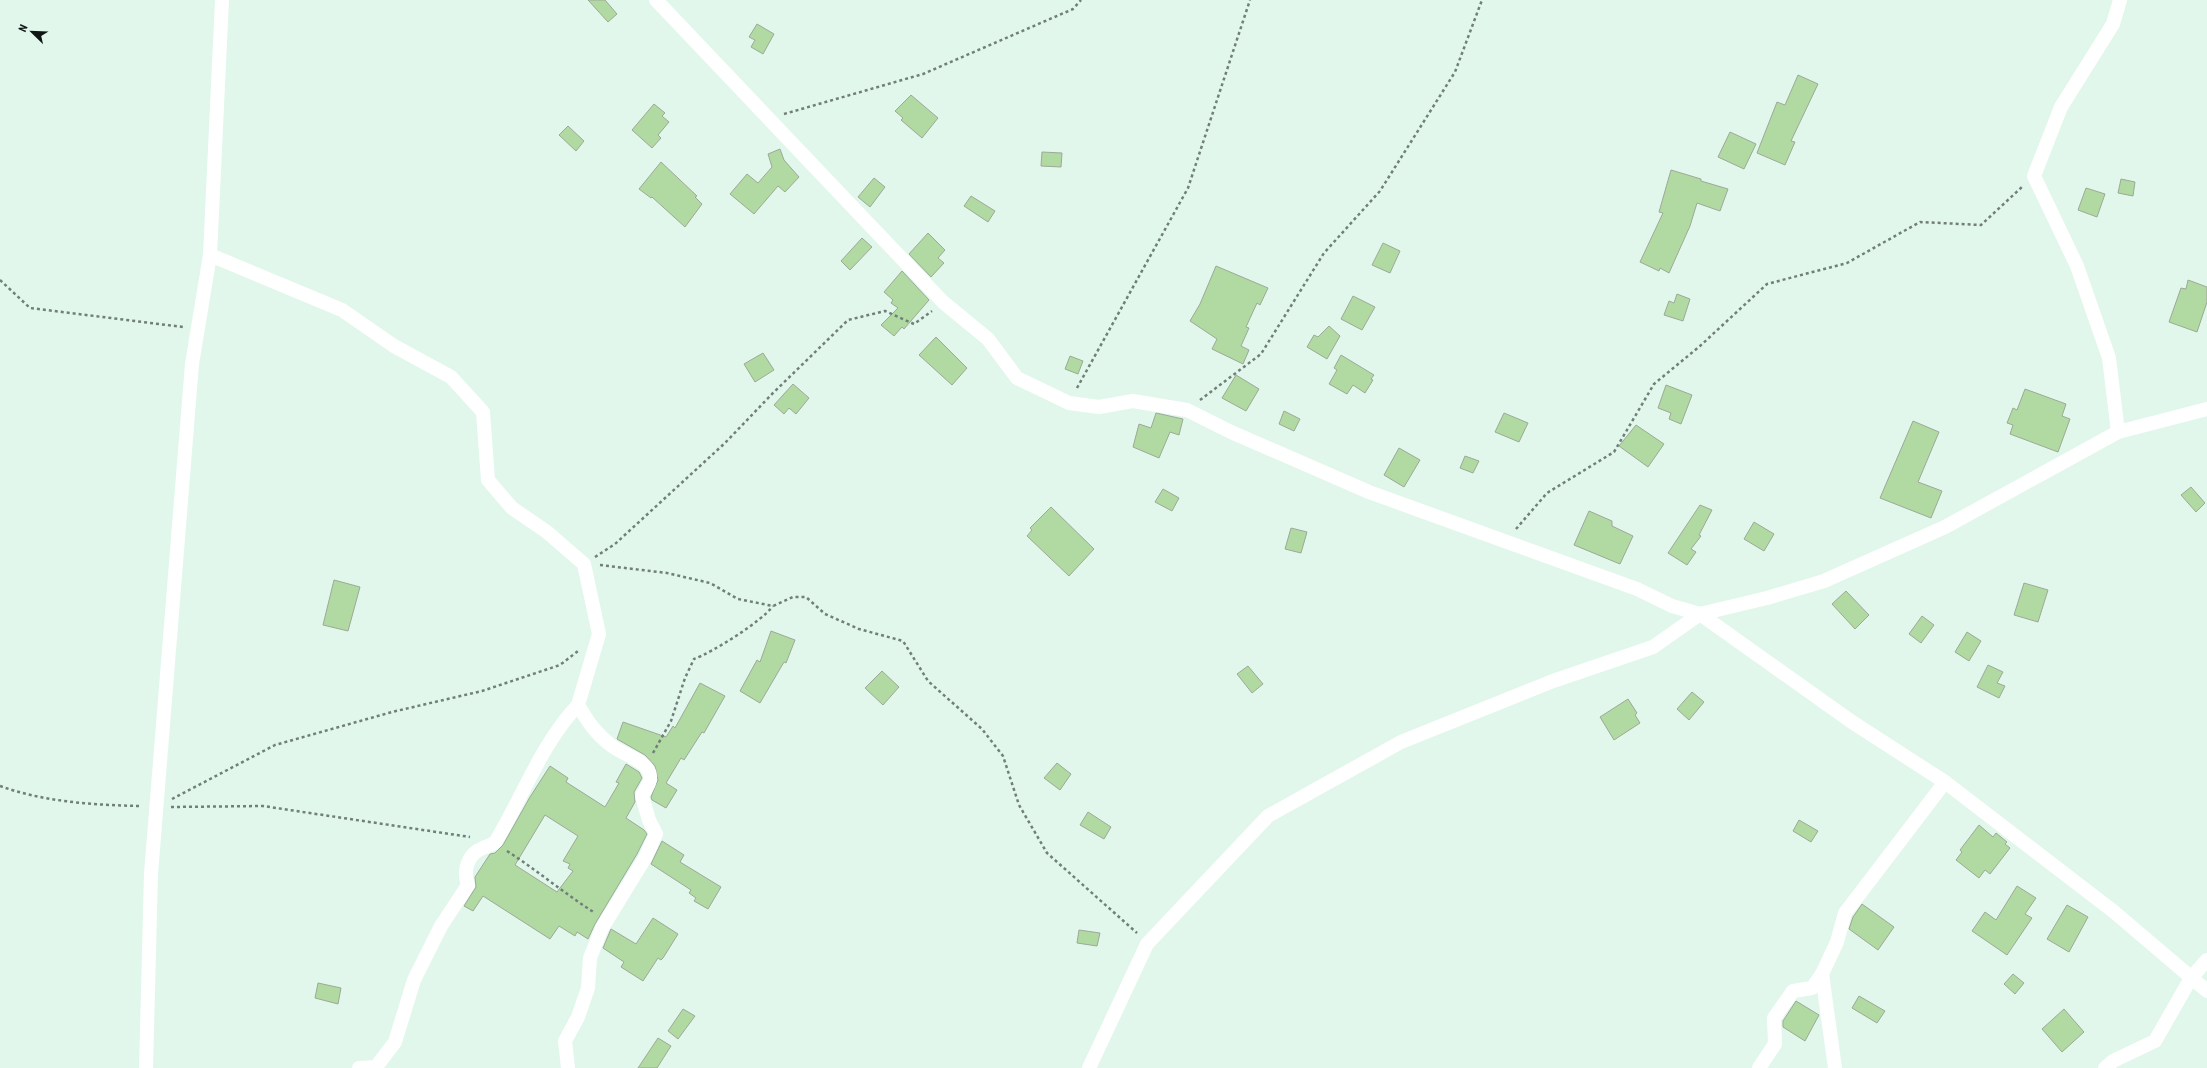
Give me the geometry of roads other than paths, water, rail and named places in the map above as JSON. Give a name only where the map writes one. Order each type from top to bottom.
[{"type":"street","points":[[146,1068],[151,874],[158,807],[192,364],[210,254],[222,0]]},
{"type":"street","points":[[656,0],[943,302],[988,339],[1017,378],[1070,403],[1099,407],[1133,401],[1187,410],[1231,432],[1369,492],[1637,589],[1672,606],[1700,614],[1852,722],[1945,782],[2113,911],[2207,991]]},
{"type":"street","points":[[2118,432],[2109,358],[2077,266],[2034,176],[2060,107],[2113,24],[2120,0]]},
{"type":"street","points":[[210,254],[342,310],[394,346],[451,377],[483,412],[488,480],[512,508],[547,532],[584,564],[599,634],[578,705],[566,718],[546,749],[495,843],[474,853],[466,867],[465,876],[468,885],[441,926],[414,980],[395,1042],[376,1067],[359,1068]]},
{"type":"street","points":[[1089,1068],[1147,944],[1268,816],[1401,742],[1553,681],[1653,647],[1700,614],[1767,598],[1824,581],[1945,527],[2118,432],[2207,409]]},
{"type":"street","points":[[568,1068],[565,1041],[578,1018],[588,988],[590,958],[602,928],[645,858],[656,834],[649,820],[642,796],[649,783],[650,775],[646,766],[612,746],[591,728],[578,705]]},
{"type":"street","points":[[1758,1068],[1775,1044],[1774,1018],[1793,991],[1812,988],[1822,974],[1837,942],[1845,913],[1945,782]]},
{"type":"street","points":[[2106,1068],[2113,1061],[2155,1041],[2191,978],[2207,960]]},
{"type":"street","points":[[1822,974],[1835,1068]]}]
